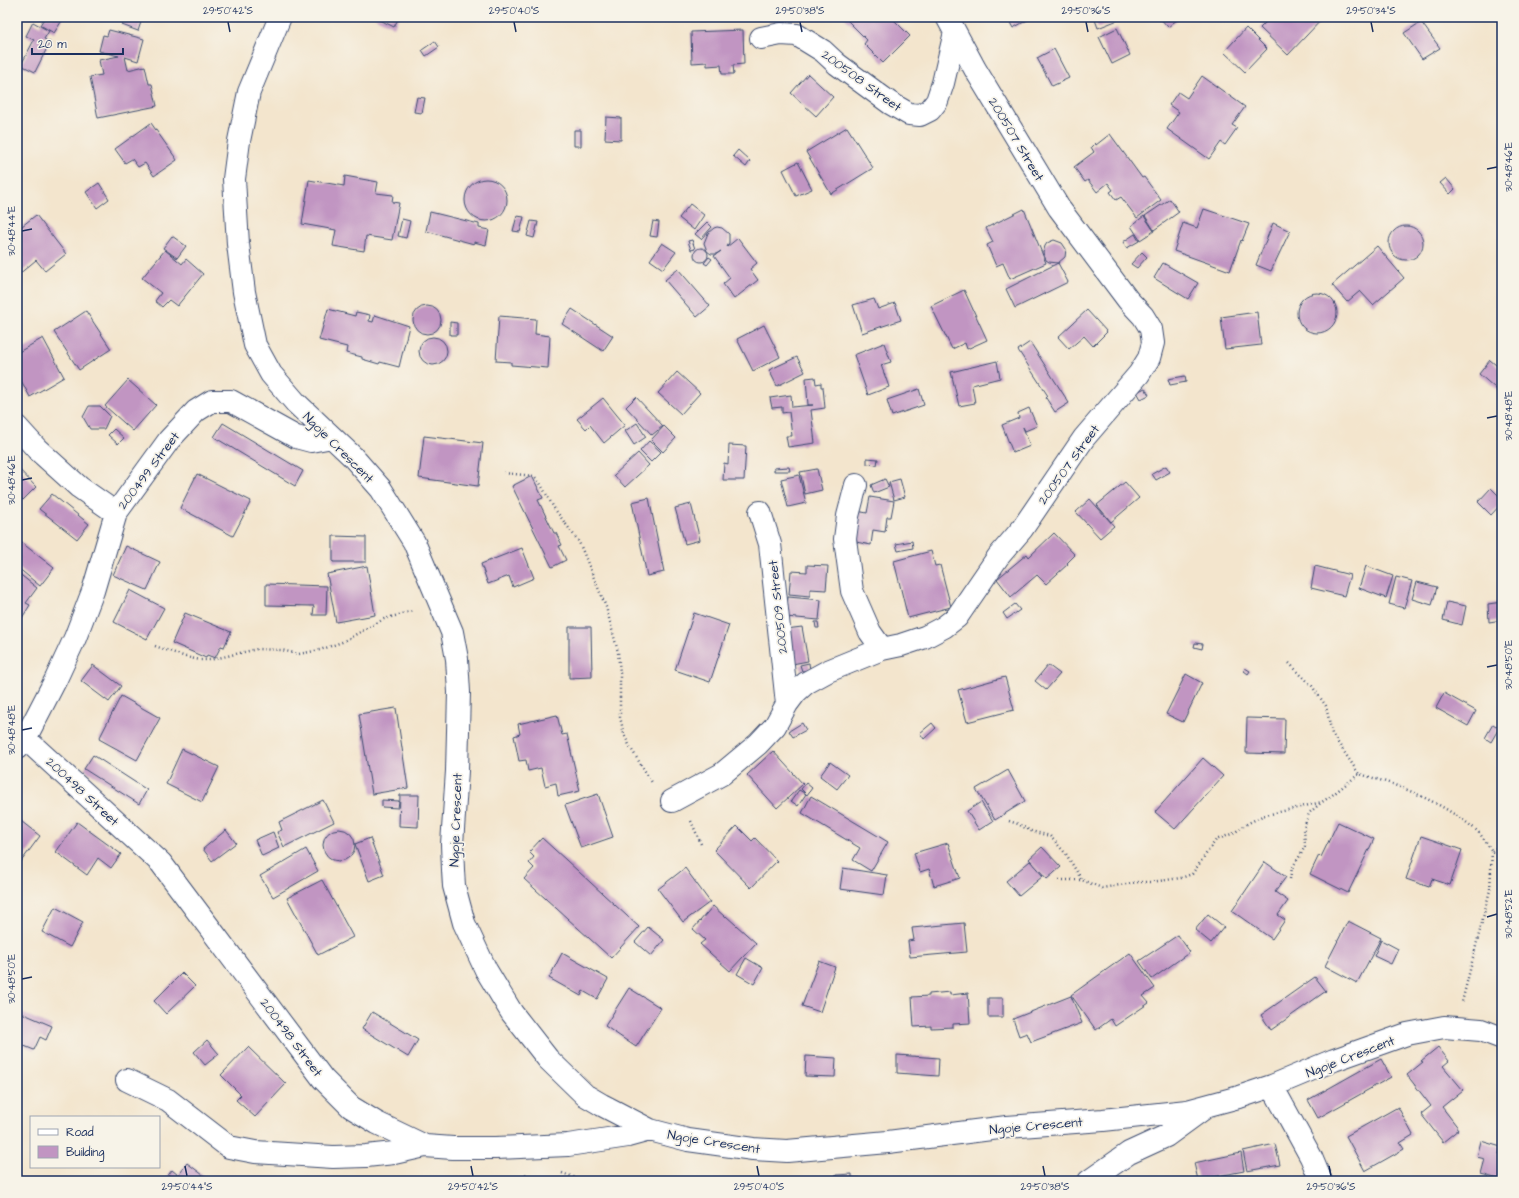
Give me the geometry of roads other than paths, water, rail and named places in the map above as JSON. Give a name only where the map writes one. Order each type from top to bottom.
[{"type":"street","name":"Ngoje Crescent","points":[[280,17],[249,92],[239,142],[234,179],[238,244],[244,292],[255,345],[271,374],[296,403],[352,456],[381,489],[414,542],[452,632],[457,659],[459,692],[458,764],[452,844],[454,886],[464,923],[486,970],[512,1013],[548,1059],[585,1095],[650,1130],[688,1140],[753,1149],[787,1151],[888,1142],[1007,1127],[1188,1111],[1272,1086],[1334,1060],[1407,1034],[1444,1027],[1481,1030],[1502,1038]]},
{"type":"street","name":"200508 Street","points":[[761,38],[781,34],[797,35],[823,51],[837,64],[890,103],[909,114],[920,115],[930,110],[937,101],[943,83],[951,24]]},
{"type":"street","name":"200507 Street","points":[[672,801],[722,774],[776,726],[787,704],[796,692],[806,683],[828,671],[882,648],[925,637],[944,627],[957,617],[994,563],[1022,529],[1084,438],[1139,374],[1149,358],[1153,343],[1151,329],[1059,208],[975,69],[951,24]]},
{"type":"street","name":"200499 Street","points":[[20,739],[56,679],[75,638],[93,591],[116,513],[169,440],[196,411],[212,401],[231,401],[296,437],[311,441],[332,437]]},
{"type":"street","points":[[17,427],[37,449],[79,487],[116,513]]},
{"type":"street","points":[[856,485],[848,516],[845,539],[852,591],[870,632],[882,648]]},
{"type":"street","name":"200509 Street","points":[[760,512],[770,544],[787,704]]},
{"type":"street","name":"200498 Street","points":[[20,739],[161,863],[323,1079],[351,1107],[377,1123],[425,1146],[495,1148],[568,1145],[628,1136],[650,1130]]},
{"type":"street","points":[[127,1080],[168,1100],[229,1147],[255,1152],[334,1157],[394,1153],[425,1146]]},
{"type":"street","points":[[1272,1086],[1311,1157],[1321,1181]]},
{"type":"street","points":[[1090,1181],[1130,1152],[1166,1136],[1209,1105]]}]
